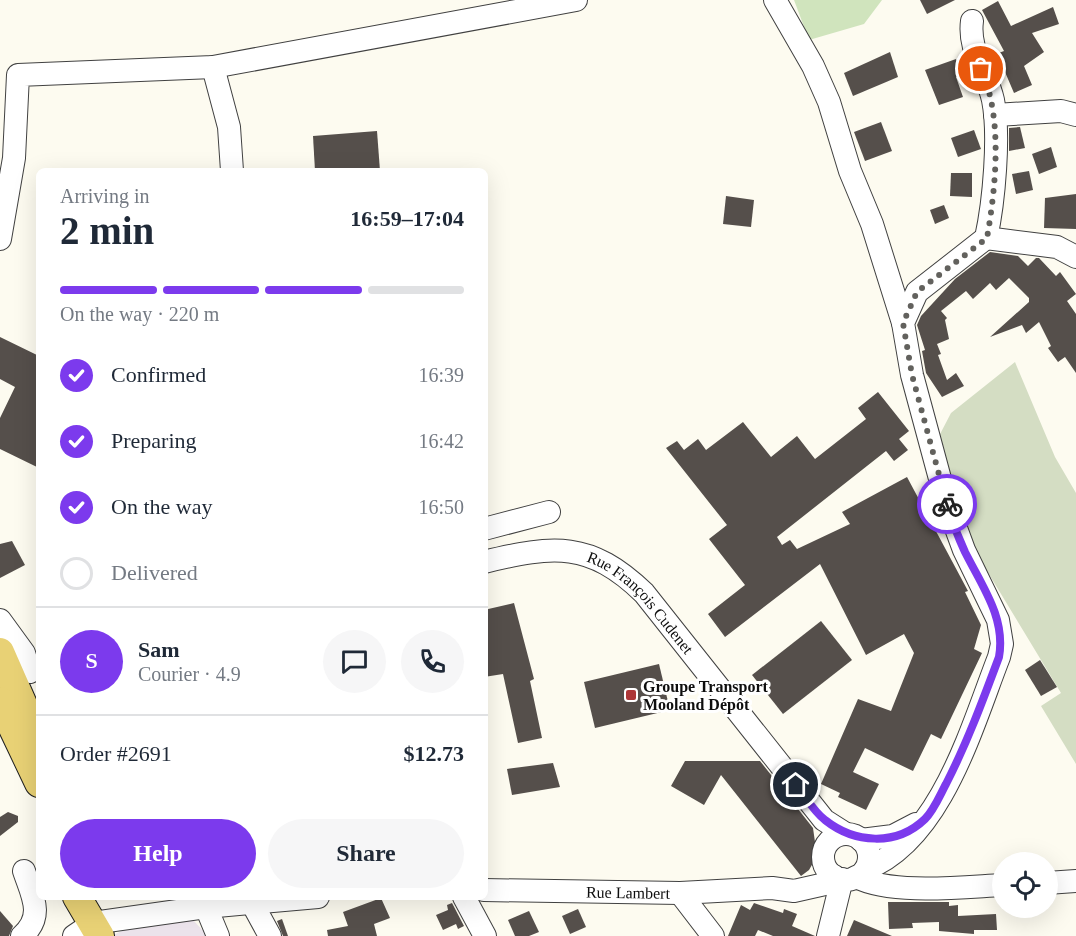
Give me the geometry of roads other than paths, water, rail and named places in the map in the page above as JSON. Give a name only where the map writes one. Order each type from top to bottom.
[{"type":"main road","points":[[0,652],[16,679],[36,733]]},
{"type":"main road","points":[[16,679],[36,769]]},
{"type":"main road","points":[[78,900],[85,929]]},
{"type":"street","points":[[0,239],[14,158],[18,75],[213,67],[576,0]]},
{"type":"street","name":"Rue Lambert","points":[[488,890],[680,893],[772,888],[794,891],[825,884],[841,869],[880,863],[914,836],[939,797],[971,730],[999,657],[1001,633],[994,608],[964,550],[946,501],[912,375],[903,323],[872,224],[850,171],[829,102],[813,66],[775,0]]},
{"type":"street","points":[[903,323],[917,292],[987,238],[993,205],[995,115],[988,86],[974,52],[972,21]]},
{"type":"street","points":[[213,67],[229,127],[232,168]]},
{"type":"street","points":[[995,115],[1061,111],[1076,115]]},
{"type":"street","points":[[987,238],[1057,247],[1076,258]]},
{"type":"street","points":[[488,529],[549,512]]},
{"type":"street","name":"Rue François Cudenet","points":[[488,561],[523,552],[559,549],[590,555],[621,571],[644,593],[824,820],[854,837]]},
{"type":"street","points":[[0,620],[24,653],[16,679]]},
{"type":"street","points":[[925,819],[893,836],[830,840],[841,869],[870,884],[887,886],[946,888],[992,886]]},
{"type":"street","points":[[824,820],[841,869],[828,936]]},
{"type":"street","points":[[841,869],[869,854],[854,837]]},
{"type":"street","points":[[22,936],[30,930],[36,912],[24,871]]},
{"type":"street","points":[[1058,882],[1076,881]]},
{"type":"street","points":[[708,930],[720,891]]},
{"type":"street","points":[[680,893],[708,930]]},
{"type":"street","points":[[85,929],[206,907],[285,900]]},
{"type":"street","points":[[467,900],[485,936]]},
{"type":"street","points":[[252,903],[270,936]]},
{"type":"street","points":[[206,907],[218,936]]},
{"type":"place","name":"Groupe Transport Mooland Dépôt","points":[[631,695]]}]
